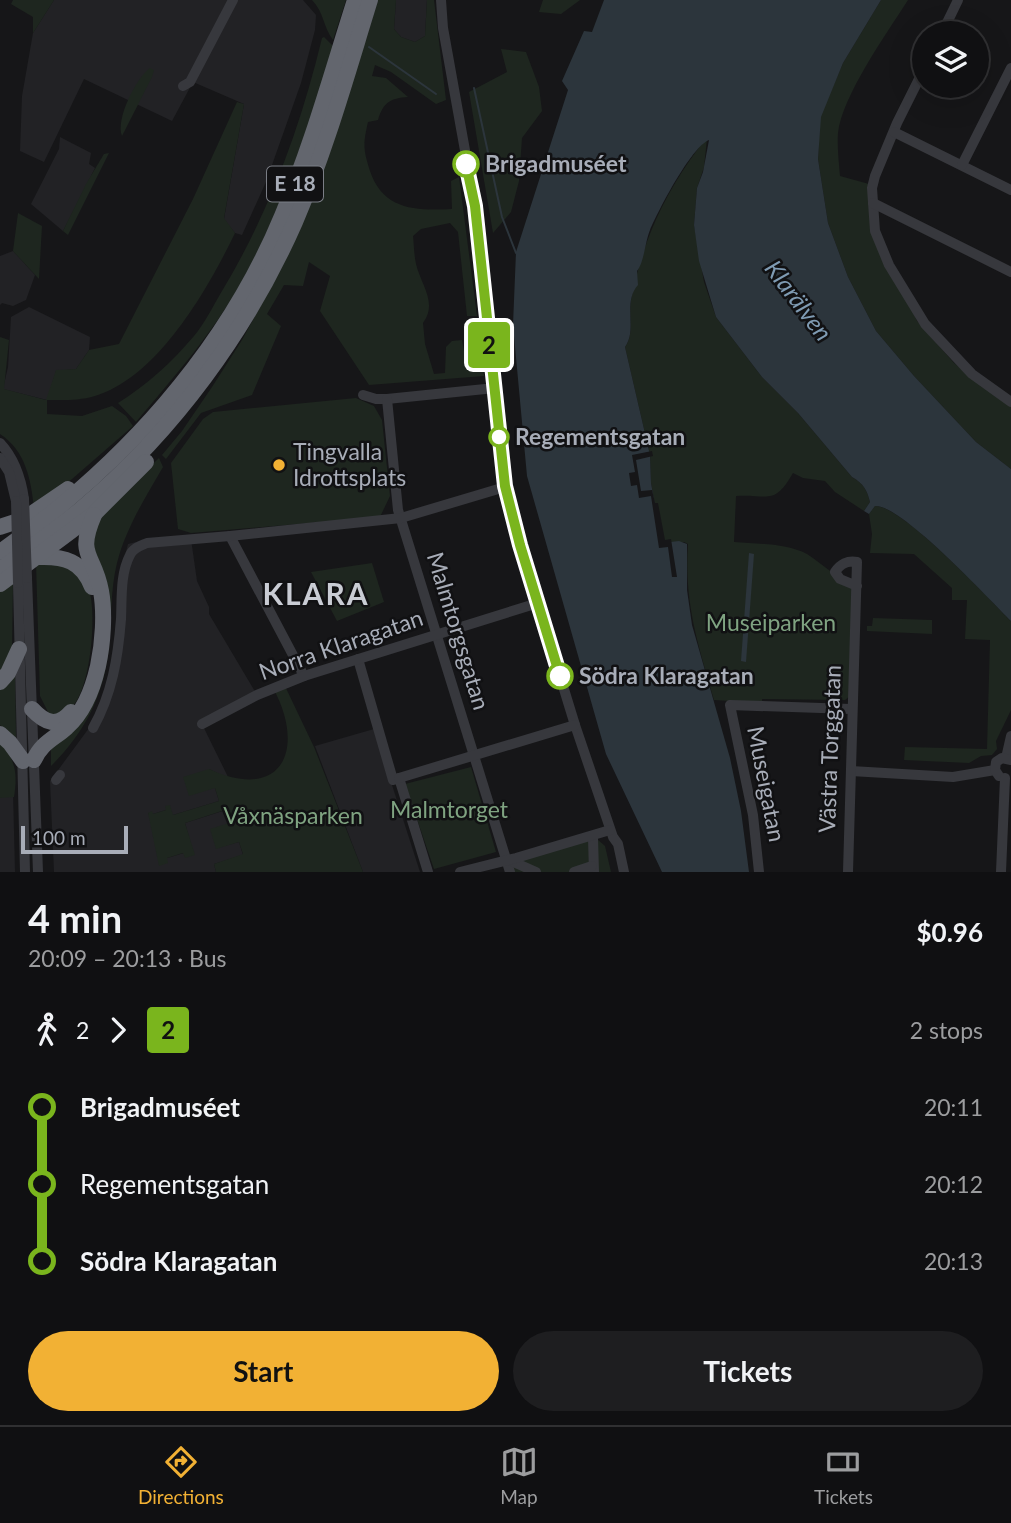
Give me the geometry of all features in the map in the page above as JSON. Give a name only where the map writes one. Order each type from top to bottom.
[{"type":"highway","name":"E 18","points":[[0,552],[46,520],[119,454],[184,381],[229,316],[254,274],[281,219],[303,163],[355,0]]},
{"type":"highway","name":"E 18","points":[[0,570],[82,508],[130,464],[197,387],[253,305],[294,224],[317,167],[370,0]]},
{"type":"highway","points":[[0,584],[95,513],[163,445],[200,400],[234,347],[253,305]]},
{"type":"highway","points":[[0,527],[24,519],[119,454]]},
{"type":"highway","points":[[0,734],[28,761],[43,744],[73,722],[95,680],[99,662],[102,599],[85,542],[95,513]]},
{"type":"highway","points":[[32,709],[41,719],[50,723],[61,722],[70,714],[90,673],[94,638],[94,595],[85,571],[74,562],[63,558],[39,557]]},
{"type":"highway","points":[[0,682],[19,649]]},
{"type":"street","points":[[183,86],[190,82],[233,0]]},
{"type":"street","points":[[441,0],[444,40],[475,206],[505,486],[575,725],[618,844],[624,872]]},
{"type":"street","points":[[948,21],[958,0]]},
{"type":"street","points":[[962,165],[1011,68]]},
{"type":"street","points":[[912,94],[875,176],[872,188],[875,231],[889,265],[925,324],[972,374],[1011,402]]},
{"type":"street","points":[[894,131],[1011,190]]},
{"type":"street","points":[[873,203],[1011,272]]},
{"type":"street","points":[[363,395],[376,399],[495,388]]},
{"type":"street","name":"Malmtorgsgatan","points":[[387,398],[396,495],[401,518],[510,872]]},
{"type":"street","points":[[0,443],[16,468],[20,500],[22,580],[32,709],[25,872]]},
{"type":"street","points":[[0,458],[9,472],[20,500]]},
{"type":"street","points":[[93,728],[110,690],[117,660],[124,574],[135,547],[146,543],[401,518],[505,486]]},
{"type":"street","points":[[230,536],[304,676]]},
{"type":"street","points":[[22,580],[19,649],[38,872]]},
{"type":"street","name":"Västra Torggatan","points":[[848,872],[851,709],[857,586]]},
{"type":"street","name":"Norra Klaragatan","points":[[202,724],[257,695],[304,676],[538,603]]},
{"type":"street","points":[[358,659],[393,780],[575,725]]},
{"type":"street","name":"Museigatan","points":[[760,872],[753,815],[730,705],[851,709]]},
{"type":"street","points":[[995,770],[998,761],[1009,759],[1011,736]]},
{"type":"street","points":[[850,771],[953,777],[995,770]]},
{"type":"street","points":[[995,770],[999,776],[1008,777],[1001,872]]},
{"type":"street","points":[[398,778],[428,872]]},
{"type":"street","points":[[460,872],[612,833]]},
{"type":"street","points":[[612,833],[617,872]]},
{"type":"street","points":[[573,872],[593,869],[593,838]]},
{"type":"street","points":[[506,859],[522,869],[536,872]]},
{"type":"shaded area","points":[[54,0],[303,0],[316,15],[315,30],[301,83],[266,182],[242,235],[235,233],[224,219],[244,104],[193,82],[172,121],[84,79],[44,162],[20,151],[22,96],[33,33]]},
{"type":"shaded area","points":[[396,0],[427,0],[425,36],[415,42],[401,37],[394,29]]},
{"type":"shaded area","points":[[60,137],[91,153],[89,164],[95,168],[63,231],[31,204],[59,149]]},
{"type":"shaded area","points":[[13,251],[35,275],[26,300],[13,306],[2,303],[0,305],[0,256]]},
{"type":"shaded area","points":[[29,307],[90,337],[89,350],[76,369],[56,371],[47,400],[3,389],[8,367],[11,317]]},
{"type":"shaded area","points":[[191,539],[197,581],[209,607],[209,614],[257,695],[202,724],[229,779],[209,769],[219,801],[173,815],[166,810],[148,813],[167,858],[184,853],[194,855],[185,823],[229,809],[232,822],[216,848],[239,842],[243,855],[214,864],[216,872],[54,872],[50,781],[92,724],[108,690],[114,656],[120,575],[128,544]]},
{"type":"shaded area","points":[[374,729],[420,872],[363,872],[315,746]]},
{"type":"shaded area","points":[[0,785],[13,792],[15,872],[0,872]]},
{"type":"green space","points":[[13,0],[54,0],[33,33],[33,17],[11,4]]},
{"type":"green space","points":[[312,0],[346,0],[333,40],[319,9]]},
{"type":"green space","points":[[378,0],[396,0],[394,29],[401,37],[415,42],[425,36],[427,0],[434,0],[446,100],[436,104],[391,72],[375,65],[372,76],[386,78],[408,97],[388,102],[378,120],[368,122],[364,146],[370,171],[383,194],[392,201],[426,209],[452,209],[451,181],[459,177],[477,316],[467,316],[458,232],[450,223],[421,229],[413,236],[416,264],[429,301],[423,323],[425,344],[434,374],[445,373],[446,347],[452,341],[462,340],[467,367],[483,366],[484,376],[369,385],[320,311],[330,276],[309,262],[303,286],[284,285],[267,314],[281,326],[252,395],[201,413],[166,459],[162,455],[212,387],[273,283]]},
{"type":"green space","points":[[543,0],[580,0],[561,14],[539,12]]},
{"type":"green space","points":[[881,0],[908,0],[856,83],[841,118],[838,133],[840,176],[869,184],[870,217],[917,321],[954,363],[982,387],[1011,402],[1011,469],[976,442],[876,331],[848,277],[828,223],[818,159],[820,117],[843,63]]},
{"type":"green space","points":[[324,37],[334,47],[293,167],[257,253],[231,300],[206,337],[136,422],[118,403],[159,372],[194,336],[239,261],[282,168]]},
{"type":"green space","points":[[501,49],[526,52],[539,87],[542,111],[522,138],[519,181],[511,212],[493,233],[469,92],[507,72]]},
{"type":"green space","points":[[150,68],[154,70],[152,77],[122,136],[121,120],[128,100],[144,73]]},
{"type":"green space","points":[[237,102],[244,104],[224,218],[235,233],[211,279],[179,328],[140,370],[118,386],[95,396],[47,400],[47,414],[82,416],[112,406],[126,416],[133,426],[34,508],[26,467],[16,449],[0,434],[0,337],[9,340],[4,389],[46,400],[56,370],[76,369],[89,350],[119,344],[193,199]]},
{"type":"green space","name":"Museiparken","points":[[707,139],[704,167],[697,188],[694,225],[704,282],[716,317],[762,377],[862,485],[870,502],[864,511],[835,492],[825,481],[803,478],[793,473],[775,494],[764,497],[736,496],[734,542],[799,550],[836,575],[855,583],[849,697],[845,700],[762,699],[762,703],[714,700],[690,605],[688,544],[662,544],[651,483],[650,455],[625,347],[630,336],[630,306],[635,281],[646,244],[679,176]]},
{"type":"green space","points":[[109,153],[68,235],[63,231],[86,184],[104,154]]},
{"type":"green space","points":[[18,213],[42,226],[39,279],[13,251]]},
{"type":"green space","name":"Tingvalla Idrottsplats","points":[[356,398],[374,406],[382,420],[390,496],[380,517],[191,533],[178,529],[171,463],[203,419],[213,412]]},
{"type":"green space","points":[[159,458],[163,467],[131,525],[117,563],[109,649],[97,698],[83,727],[51,766],[51,743],[71,728],[102,662],[91,549],[94,525]]},
{"type":"green space","points":[[875,506],[905,520],[924,536],[1011,621],[1011,710],[996,741],[997,749],[992,755],[981,756],[969,763],[904,760],[905,747],[987,749],[990,640],[965,639],[967,600],[952,600],[952,588],[914,554],[870,553],[872,534],[869,514]]},
{"type":"green space","points":[[61,561],[80,576],[88,587],[92,613],[91,650],[78,699],[71,708],[50,716],[40,696],[36,563]]},
{"type":"green space","points":[[372,563],[384,602],[337,621],[311,572]]},
{"type":"green space","points":[[13,580],[12,650],[0,677],[0,590]]},
{"type":"green space","points":[[873,618],[932,620],[932,634],[867,631],[867,626],[872,626]]},
{"type":"green space","points":[[15,668],[16,739],[0,725],[0,688]]},
{"type":"green space","name":"Våxnäsparken","points":[[284,684],[314,747],[363,872],[216,872],[214,864],[243,854],[239,842],[216,849],[210,829],[232,822],[228,809],[185,823],[195,855],[185,858],[183,853],[167,858],[168,863],[159,866],[148,813],[166,810],[165,806],[170,805],[173,815],[219,801],[215,788],[189,796],[183,777],[209,769],[234,778],[255,779],[270,774],[281,764],[287,749],[287,731],[283,710],[273,688]]},
{"type":"green space","points":[[0,740],[14,767],[14,797],[0,798]]},
{"type":"green space","name":"Malmtorget","points":[[471,767],[496,852],[434,869],[405,784]]},
{"type":"green space","points":[[598,840],[605,846],[611,872],[514,872],[513,863],[576,843]]},
{"type":"water","name":"Klarälven","points":[[604,0],[881,0],[843,63],[821,117],[818,159],[828,223],[848,277],[876,331],[976,442],[1011,469],[1011,621],[944,554],[904,520],[887,509],[875,506],[869,514],[864,511],[870,502],[864,488],[798,413],[762,377],[716,317],[699,261],[694,225],[697,188],[709,140],[702,145],[676,181],[650,230],[637,271],[638,285],[631,300],[629,340],[625,347],[650,455],[651,483],[662,543],[679,541],[687,544],[687,590],[692,625],[730,758],[741,811],[749,872],[662,872],[606,754],[527,476],[513,325],[516,252],[568,90],[562,81],[584,31],[592,32]]},
{"type":"water","points":[[749,553],[754,554],[746,662],[741,661]]},
{"type":"pier","points":[[652,451],[653,456],[636,460],[641,491],[652,490],[655,503],[658,503],[665,540],[671,539],[677,577],[672,577],[668,547],[659,548],[651,496],[639,498],[637,485],[631,486],[629,473],[635,472],[632,455]]},
{"type":"waterway","points":[[369,47],[436,94]]},
{"type":"waterway","points":[[474,88],[502,217],[516,253]]},
{"type":"bus line","name":"2","points":[[466,164],[475,206],[505,486],[560,676]]},
{"type":"place","name":"Brigadmuséet","points":[[466,164]]},
{"type":"place","name":"Regementsgatan","points":[[499,437]]},
{"type":"place","name":"Tingvalla Idrottsplats","points":[[279,465]]},
{"type":"place","name":"Södra Klaragatan","points":[[560,676]]},
{"type":"district","name":"KLARA","points":[[316,595]]}]
